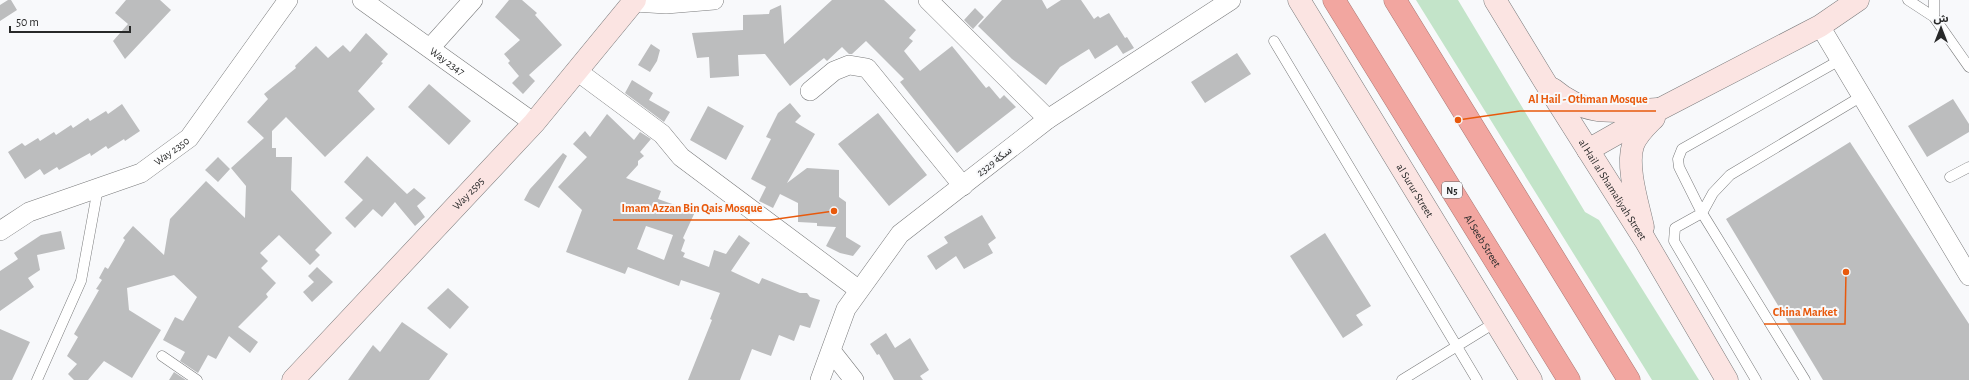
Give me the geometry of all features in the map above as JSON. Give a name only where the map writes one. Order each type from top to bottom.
[{"type":"highway","name":"Al Seeb Street","points":[[1334,0],[1569,380]]},
{"type":"highway","points":[[1395,0],[1629,380]]},
{"type":"street","name":"Way 2350","points":[[0,231],[29,212],[141,173],[189,138],[288,0]]},
{"type":"street","name":"Way 2347","points":[[362,0],[534,123]]},
{"type":"street","points":[[430,48],[473,0]]},
{"type":"street","points":[[635,1],[666,4],[714,0]]},
{"type":"street","points":[[928,0],[1048,119]]},
{"type":"street","name":"سكة 2329","points":[[820,380],[832,352],[846,309],[900,234],[1048,119],[1231,0]]},
{"type":"street","name":"al Surur Street","points":[[1299,0],[1531,380]]},
{"type":"street","name":"al Hail al Shamaliyah Street","points":[[1495,0],[1645,240],[1727,380]]},
{"type":"street","points":[[1588,150],[1662,108],[1820,26],[1858,0]]},
{"type":"street","name":"Way 2595","points":[[293,380],[534,123],[635,1]]},
{"type":"street","points":[[1820,26],[1969,276]]},
{"type":"street","points":[[810,91],[834,71],[841,68],[849,65],[867,68],[963,186]]},
{"type":"street","points":[[578,71],[662,134],[681,157],[859,290]]},
{"type":"street","points":[[1545,82],[1566,100],[1580,107],[1606,112],[1662,108]]},
{"type":"street","points":[[1645,240],[1631,161],[1633,144],[1641,132],[1662,108]]},
{"type":"street","points":[[832,352],[854,380]]},
{"type":"lane","points":[[1908,0],[1934,17],[1969,67]]},
{"type":"lane","points":[[1934,0],[1934,17]]},
{"type":"lane","points":[[1274,41],[1477,380]]},
{"type":"lane","points":[[1804,380],[1702,213],[1679,167],[1678,159],[1682,149],[1840,60]]},
{"type":"lane","points":[[1756,380],[1674,241],[1675,228],[1702,213],[1713,193],[1730,175],[1862,96]]},
{"type":"lane","points":[[1950,177],[1969,167]]},
{"type":"lane","points":[[37,380],[81,281],[98,188]]},
{"type":"lane","points":[[1402,380],[1457,348],[1496,322]]},
{"type":"lane","points":[[162,356],[197,380]]},
{"type":"green space","points":[[1416,0],[1458,0],[1585,212],[1599,220],[1699,380],[1652,380]]},
{"type":"building","points":[[8,0],[11,0],[17,10],[0,21],[0,5]]},
{"type":"building","points":[[126,0],[160,0],[171,10],[125,59],[113,41],[128,24],[115,13]]},
{"type":"building","points":[[509,0],[522,0],[537,13],[535,15],[562,45],[529,75],[535,81],[523,94],[512,83],[519,76],[508,63],[510,61],[504,54],[520,40],[495,17]]},
{"type":"building","points":[[832,0],[884,0],[916,30],[909,38],[913,41],[904,51],[920,71],[952,46],[986,88],[989,86],[1000,99],[1004,95],[1016,107],[957,153],[900,82],[904,79],[866,41],[852,54],[849,54],[842,47],[827,61],[824,58],[790,86],[765,54],[738,55],[739,76],[710,78],[709,57],[697,58],[692,33],[743,30],[743,15],[769,14],[770,10],[781,5],[784,44]]},
{"type":"building","points":[[1002,0],[1042,0],[1047,9],[1061,0],[1081,0],[1094,19],[1098,16],[1100,18],[1109,13],[1125,38],[1127,37],[1134,48],[1123,54],[1117,45],[1095,59],[1089,49],[1060,67],[1046,85],[1012,59],[978,26]]},
{"type":"building","points":[[975,8],[984,17],[973,29],[964,20]]},
{"type":"building","points":[[366,33],[388,54],[381,62],[383,63],[358,91],[375,109],[325,157],[286,117],[272,131],[272,148],[276,148],[276,157],[292,157],[291,190],[332,233],[315,250],[320,255],[310,265],[279,235],[260,253],[268,261],[261,268],[276,283],[266,294],[268,297],[238,327],[258,342],[250,353],[229,336],[216,359],[208,355],[198,373],[180,361],[185,352],[163,340],[175,317],[183,321],[197,297],[174,275],[127,288],[129,310],[161,330],[132,378],[104,361],[88,380],[74,380],[68,374],[77,364],[67,356],[78,337],[74,334],[99,290],[96,289],[102,280],[99,278],[105,267],[108,269],[125,240],[123,238],[133,226],[164,255],[170,219],[206,181],[245,218],[246,186],[231,168],[264,138],[247,122],[268,99],[264,94],[296,68],[295,66],[316,46],[328,58],[343,45],[350,52]]},
{"type":"building","points":[[651,44],[660,50],[657,61],[650,72],[638,65]]},
{"type":"building","points":[[1237,53],[1251,74],[1205,103],[1191,82]]},
{"type":"building","points":[[632,80],[653,93],[649,100],[670,112],[664,122],[625,93]]},
{"type":"building","points":[[429,84],[471,121],[449,145],[408,107]]},
{"type":"building","points":[[1953,99],[1969,124],[1969,132],[1927,157],[1908,126]]},
{"type":"building","points":[[790,103],[801,116],[795,122],[815,134],[787,183],[807,168],[839,170],[839,197],[846,202],[846,237],[861,246],[853,256],[840,253],[826,246],[836,227],[817,226],[817,223],[798,222],[798,203],[780,194],[773,208],[759,201],[766,187],[751,179],[771,139],[766,137],[778,113]]},
{"type":"building","points":[[122,104],[140,131],[125,141],[124,139],[108,149],[106,146],[91,156],[90,153],[59,170],[57,167],[44,175],[40,169],[25,179],[8,152],[22,143],[25,146],[38,138],[40,141],[54,132],[56,135],[71,125],[73,128],[88,118],[90,121],[106,111],[108,114]]},
{"type":"building","points":[[708,106],[744,126],[726,160],[690,140]]},
{"type":"building","points":[[878,113],[927,175],[889,206],[838,144]]},
{"type":"building","points":[[607,114],[634,140],[640,132],[651,139],[640,152],[644,156],[638,161],[638,165],[626,178],[661,191],[658,199],[695,212],[683,238],[685,240],[681,251],[685,253],[683,257],[709,267],[714,250],[726,254],[739,235],[750,243],[731,271],[759,284],[762,278],[800,293],[807,293],[810,297],[820,300],[810,328],[800,325],[794,341],[779,335],[771,356],[752,349],[740,380],[688,380],[712,320],[710,319],[720,293],[681,280],[679,286],[628,267],[625,274],[566,252],[582,210],[558,187],[587,157],[573,144],[585,131],[590,137]],"holes":[[[646,226],[673,235],[664,260],[637,249]]]},
{"type":"building","points":[[1850,142],[1969,324],[1969,380],[1823,380],[1726,219]]},
{"type":"building","points":[[563,153],[567,156],[539,208],[524,200],[530,189]]},
{"type":"building","points":[[367,156],[407,194],[414,188],[426,198],[417,206],[425,217],[415,226],[395,202],[382,217],[373,209],[355,228],[345,218],[363,200],[344,182]]},
{"type":"building","points":[[218,157],[230,169],[218,182],[205,170]]},
{"type":"building","points":[[982,215],[996,238],[988,244],[993,253],[964,269],[956,256],[936,270],[927,256],[948,243],[944,237]]},
{"type":"building","points":[[61,231],[65,249],[37,255],[40,270],[28,278],[34,287],[0,311],[0,271],[18,259],[14,253],[41,235]]},
{"type":"building","points":[[1325,233],[1371,306],[1356,315],[1363,325],[1343,338],[1290,256]]},
{"type":"building","points":[[317,267],[333,282],[312,302],[303,292],[314,282],[308,276]]},
{"type":"building","points":[[448,288],[469,307],[450,329],[427,308]]},
{"type":"building","points":[[402,322],[448,354],[429,380],[348,380],[373,345],[380,352]]},
{"type":"building","points":[[0,329],[30,342],[12,380],[0,380]]},
{"type":"building","points":[[886,333],[895,348],[910,338],[929,370],[920,376],[923,380],[894,380],[879,354],[877,355],[870,344]]},
{"type":"building","points":[[174,372],[186,380],[169,380]]},
{"type":"place","name":"Al Hail - Othman Mosque","points":[[1458,120]]},
{"type":"place","name":"Imam Azzan Bin Qais Mosque","points":[[834,211]]},
{"type":"place","name":"China Market","points":[[1846,272]]}]
